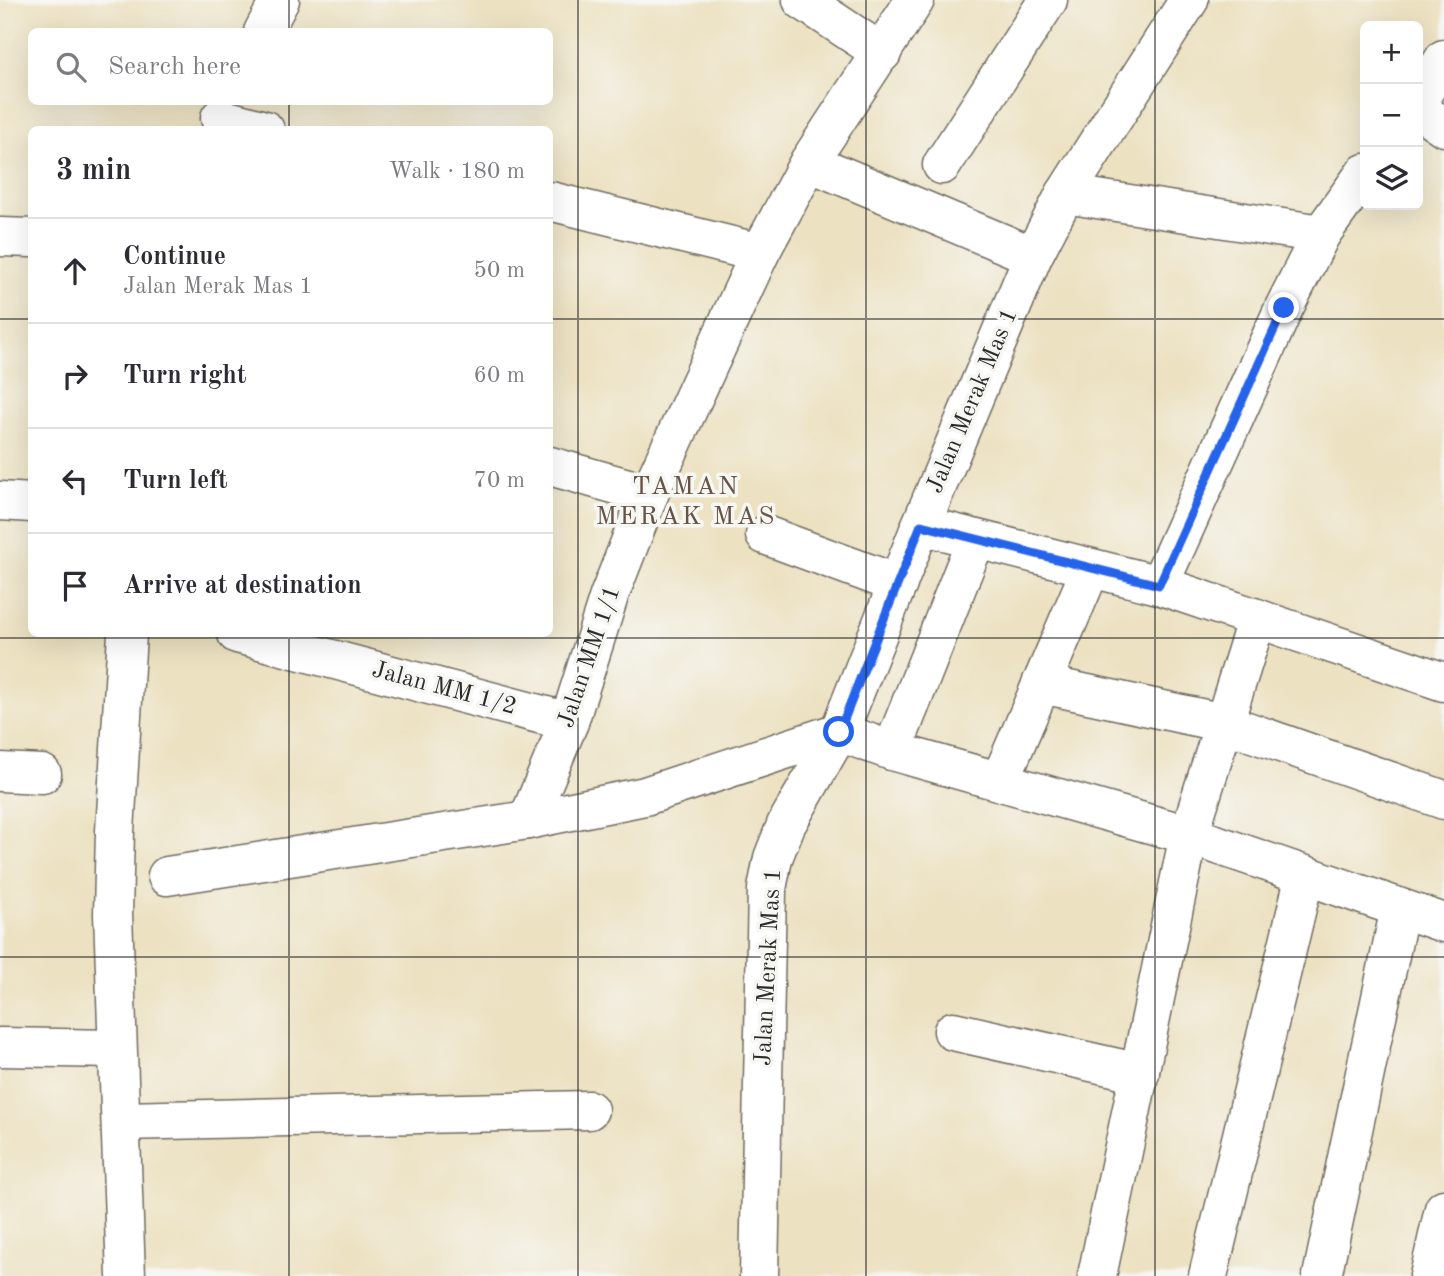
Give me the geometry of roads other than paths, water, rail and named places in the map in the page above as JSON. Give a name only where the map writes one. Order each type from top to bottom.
[{"type":"street","points":[[265,28],[280,0]]},
{"type":"street","points":[[802,0],[882,53]]},
{"type":"street","name":"Jalan MM 1/1","points":[[528,820],[569,722],[609,596],[649,494],[760,253],[808,162],[915,0]]},
{"type":"street","points":[[942,165],[1048,0]]},
{"type":"street","name":"Jalan Merak Mas 1","points":[[759,1276],[767,889],[773,858],[786,825],[839,732],[921,525],[1033,256],[1065,194],[1189,0]]},
{"type":"street","points":[[1423,93],[1444,59]]},
{"type":"street","points":[[1423,112],[1444,127]]},
{"type":"street","points":[[221,116],[252,126]]},
{"type":"street","points":[[808,162],[1033,256]]},
{"type":"street","points":[[1159,585],[1284,308],[1321,234],[1360,180]]},
{"type":"street","points":[[1065,194],[1321,234]]},
{"type":"street","points":[[553,202],[760,253]]},
{"type":"street","points":[[0,237],[28,238]]},
{"type":"street","points":[[553,467],[649,494]]},
{"type":"street","points":[[0,501],[28,502]]},
{"type":"street","points":[[921,525],[1159,585],[1444,682]]},
{"type":"street","points":[[765,535],[898,584]]},
{"type":"street","points":[[892,751],[975,539]]},
{"type":"street","points":[[1000,781],[1091,568]]},
{"type":"street","points":[[1097,1276],[1189,835],[1257,618]]},
{"type":"street","points":[[126,1276],[113,914],[115,831],[127,637]]},
{"type":"street","name":"Jalan MM 1/2","points":[[248,637],[569,722]]},
{"type":"street","points":[[1041,684],[1224,723],[1444,800]]},
{"type":"street","points":[[167,876],[528,820],[645,796],[839,732],[892,751],[1189,835],[1444,923]]},
{"type":"street","points":[[0,772],[42,774]]},
{"type":"street","points":[[1208,1276],[1305,875]]},
{"type":"street","points":[[1322,1276],[1400,908]]},
{"type":"street","points":[[953,1031],[1140,1073]]},
{"type":"street","points":[[0,1047],[117,1049]]},
{"type":"street","points":[[122,1121],[589,1110]]},
{"type":"street","points":[[1429,1276],[1444,1209]]},
{"type":"district","name":"TAMAN MERAK MAS","points":[[686,502]]}]
